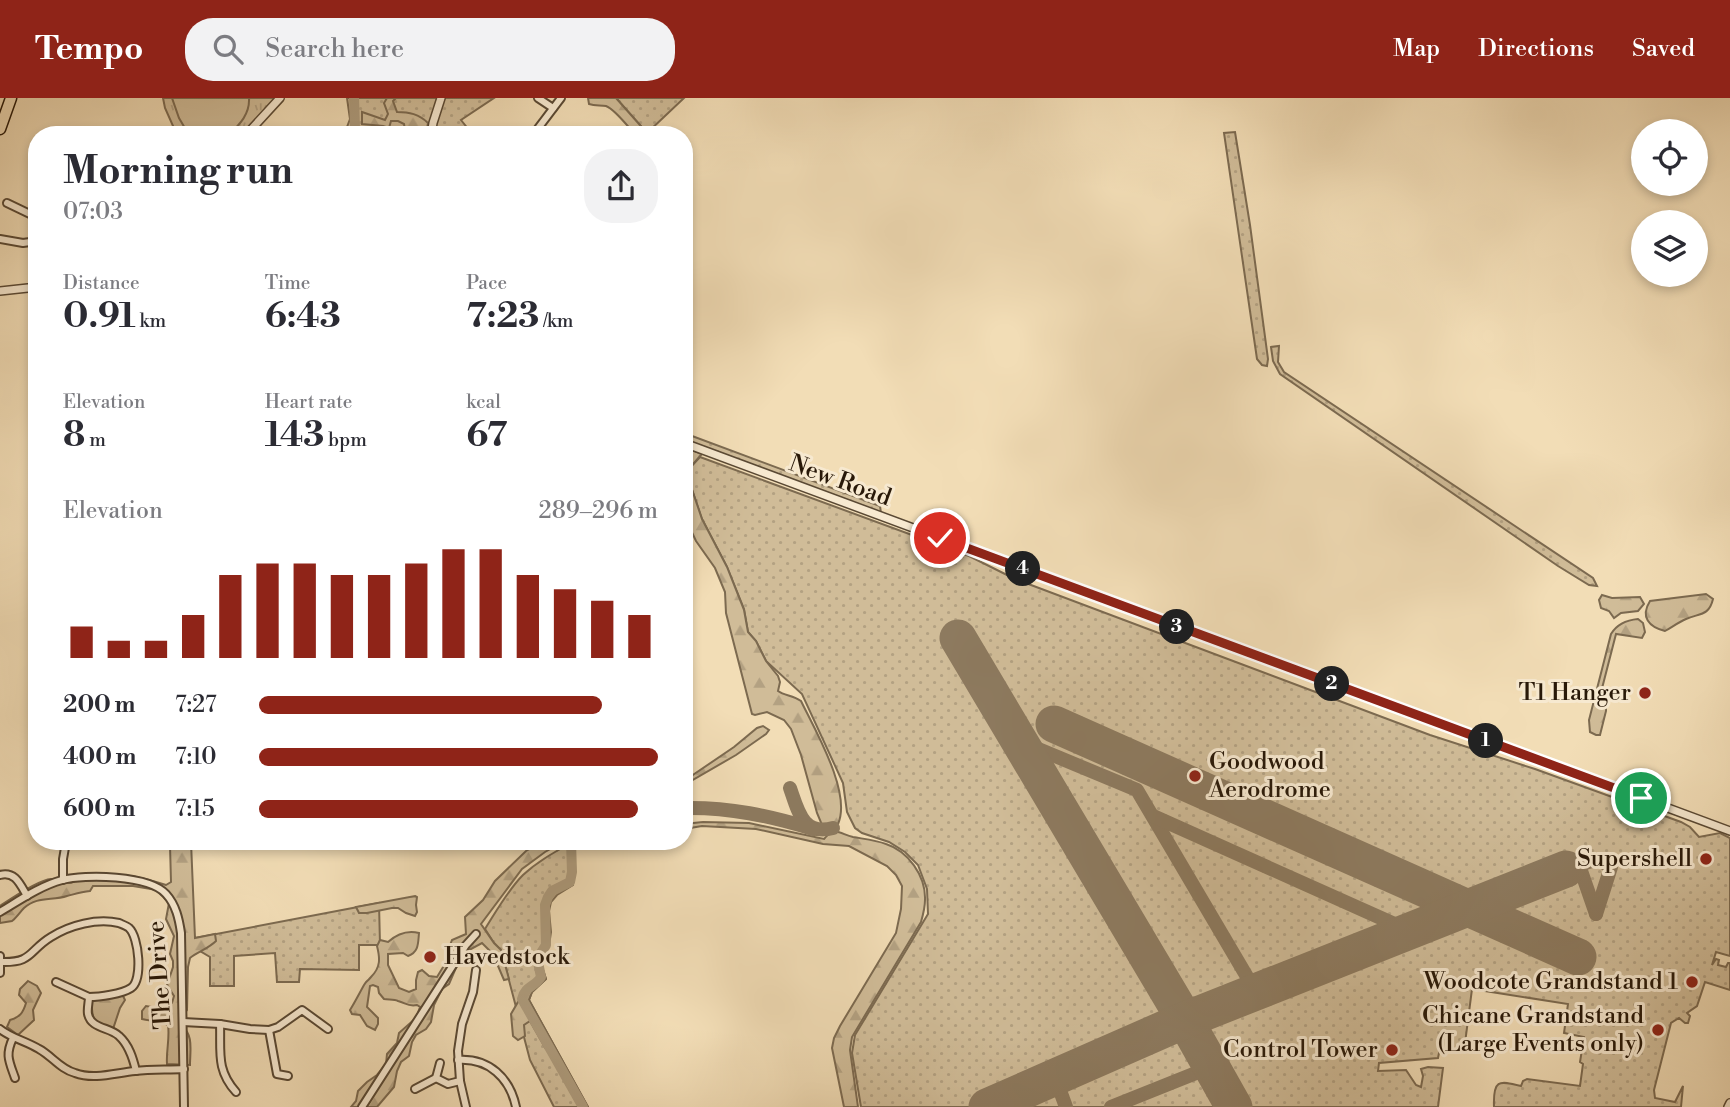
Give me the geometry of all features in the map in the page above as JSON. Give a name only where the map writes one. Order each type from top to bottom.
[{"type":"main road","points":[[0,129],[11,98]]},
{"type":"street","points":[[254,126],[280,98]]},
{"type":"street","points":[[432,126],[441,98]]},
{"type":"street","points":[[538,98],[553,108]]},
{"type":"street","points":[[540,126],[561,98]]},
{"type":"street","points":[[7,203],[28,213]]},
{"type":"street","points":[[0,239],[28,242]]},
{"type":"street","points":[[0,291],[28,288]]},
{"type":"street","name":"New Road","points":[[693,446],[1730,831]]},
{"type":"street","points":[[63,880],[65,850]]},
{"type":"street","points":[[0,875],[9,874],[17,879],[27,896]]},
{"type":"street","name":"The Drive","points":[[0,912],[43,887],[83,877],[139,881],[167,894],[176,910],[181,933],[184,1107]]},
{"type":"street","points":[[1,962],[16,962],[27,958],[50,938],[78,925],[94,922],[121,923],[134,935],[139,972],[132,988],[89,997],[56,982]]},
{"type":"street","points":[[362,1107],[466,944],[476,934]]},
{"type":"street","points":[[0,956],[0,973]]},
{"type":"street","points":[[466,1107],[460,1081],[458,1051],[476,970]]},
{"type":"street","points":[[89,997],[88,1015],[91,1021],[120,1037],[131,1053],[136,1070]]},
{"type":"street","points":[[183,1022],[269,1030],[302,1010],[328,1029]]},
{"type":"street","points":[[220,1024],[223,1082],[236,1091]]},
{"type":"street","points":[[0,1028],[13,1038],[43,1051],[64,1069],[76,1074],[107,1076],[136,1070],[184,1069]]},
{"type":"street","points":[[269,1030],[277,1074],[288,1076]]},
{"type":"street","points":[[13,1038],[8,1048],[8,1057],[15,1078]]},
{"type":"street","points":[[458,1060],[471,1059],[498,1073],[507,1082],[515,1104],[506,1102]]},
{"type":"street","points":[[415,1089],[436,1077],[440,1063]]},
{"type":"street","points":[[3,1071],[12,1068]]},
{"type":"street","points":[[436,1077],[448,1084],[460,1081]]},
{"type":"green space","points":[[163,98],[277,98],[251,126],[173,126]]},
{"type":"green space","points":[[172,98],[249,98],[248,109],[238,126],[184,126]]},
{"type":"green space","points":[[347,98],[494,98],[461,120],[466,126],[347,126],[350,119]]},
{"type":"green space","points":[[387,98],[396,98],[393,101],[397,112],[421,117],[428,123],[428,126],[404,126],[398,121],[391,121],[390,126],[362,124],[362,112],[385,120],[388,114],[384,103]]},
{"type":"green space","points":[[588,98],[616,98],[641,126],[628,126],[606,106],[589,104]]},
{"type":"green space","points":[[616,98],[684,98],[654,126],[641,126]]},
{"type":"green space","points":[[1235,132],[1250,225],[1267,366],[1257,359],[1224,133]]},
{"type":"green space","points":[[1279,346],[1278,362],[1284,372],[1593,578],[1597,586],[1589,585],[1558,566],[1280,374],[1273,361],[1271,347]]},
{"type":"green space","points":[[693,436],[880,506],[881,513],[693,443]]},
{"type":"green space","points":[[693,450],[702,454],[693,464]]},
{"type":"green space","name":"Goodwood Aerodrome","points":[[700,457],[969,556],[1015,579],[1430,735],[1535,769],[1681,822],[1699,837],[1720,833],[1730,838],[1730,956],[1716,952],[1712,965],[1716,959],[1719,960],[1718,965],[1726,967],[1730,963],[1730,990],[1705,982],[1697,1006],[1687,1013],[1690,1016],[1688,1023],[1679,1018],[1671,1023],[1654,1090],[1655,1098],[1675,1102],[1683,1086],[1681,1107],[1494,1107],[1496,1087],[1502,1083],[1521,1086],[1527,1079],[1580,1086],[1584,1037],[1564,1033],[1568,1004],[1472,989],[1464,1051],[1440,1048],[1438,1058],[1379,1063],[1378,1071],[1406,1070],[1416,1085],[1421,1087],[1421,1069],[1443,1068],[1438,1107],[861,1107],[852,1053],[855,1035],[928,914],[927,889],[918,865],[905,852],[855,828],[847,812],[843,783],[802,694],[766,661],[748,632],[744,609],[727,567],[702,519],[693,493],[693,464]]},
{"type":"green space","points":[[693,493],[702,519],[727,567],[744,610],[748,632],[778,676],[778,691],[801,701],[823,744],[840,796],[838,824],[830,827],[822,825],[801,755],[791,729],[784,720],[767,712],[752,714],[726,613],[725,592],[715,568],[693,535]]},
{"type":"green space","points":[[1706,594],[1713,599],[1706,611],[1665,631],[1654,627],[1648,621],[1646,612],[1650,601]]},
{"type":"green space","points":[[1602,595],[1612,598],[1640,597],[1644,604],[1638,611],[1621,613],[1614,618],[1609,611],[1601,608],[1599,600]]},
{"type":"green space","points":[[1638,619],[1643,623],[1645,632],[1642,638],[1616,634],[1598,704],[1606,708],[1606,711],[1600,735],[1596,735],[1590,732],[1589,720],[1611,634],[1623,623]]},
{"type":"green space","points":[[763,726],[769,730],[736,755],[693,780],[693,775]]},
{"type":"green space","points":[[693,823],[749,823],[824,839],[831,833],[838,832],[894,847],[908,858],[919,874],[925,891],[921,922],[852,1037],[850,1050],[858,1107],[844,1107],[832,1048],[840,1026],[896,933],[902,886],[896,875],[887,866],[849,846],[823,844],[756,829],[693,828]]},
{"type":"green space","points":[[170,850],[191,850],[195,938],[215,934],[216,941],[190,958],[188,967],[187,1010],[180,1018],[181,1025],[190,1038],[190,1065],[167,1064],[168,1025],[142,1019],[142,1011],[146,1006],[164,1009],[172,1003],[174,996],[167,985],[173,967],[170,954],[174,936],[166,919],[169,903],[157,890],[133,886],[93,886],[90,891],[34,902],[12,921],[0,923],[0,906],[46,880],[56,879],[70,883],[83,875],[116,874],[166,885],[171,882]]},
{"type":"green space","points":[[549,850],[522,869],[481,924],[501,950],[509,979],[504,980],[497,958],[482,943],[469,950],[458,963],[449,984],[442,989],[434,1005],[431,1022],[416,1035],[409,1056],[401,1062],[394,1087],[377,1107],[351,1107],[356,1101],[358,1091],[386,1064],[387,1054],[397,1043],[399,1033],[416,1018],[420,1007],[384,999],[378,987],[373,985],[370,986],[367,1007],[378,1018],[375,1030],[367,1026],[360,1015],[352,1014],[350,1010],[378,966],[377,946],[380,940],[388,942],[402,933],[419,933],[417,947],[412,954],[388,954],[388,965],[399,988],[409,992],[416,989],[418,972],[422,970],[429,976],[437,977],[448,959],[452,940],[466,934],[465,917],[483,900],[495,881],[526,851]]},
{"type":"green space","points":[[559,850],[570,850],[573,885],[551,902],[549,946],[541,964],[546,979],[532,992],[529,1000],[588,1107],[554,1107],[530,1060],[501,950],[485,929],[523,875]]},
{"type":"green space","points":[[415,896],[415,916],[398,908],[359,913],[356,907]]},
{"type":"green space","points":[[379,903],[380,945],[359,945],[359,970],[300,969],[299,982],[277,982],[275,953],[234,956],[234,986],[210,986],[210,957],[200,951],[195,938]]},
{"type":"green space","points":[[541,964],[546,979],[532,992],[529,1000],[588,1107],[584,1107],[575,1091],[568,1087],[567,1076],[554,1055],[546,1049],[530,1021],[524,1025],[525,1036],[518,1040],[513,1036],[511,1014],[527,989],[542,978]]},
{"type":"green space","points":[[28,981],[37,986],[41,993],[33,1010],[34,1020],[18,1035],[7,1027],[10,1020],[19,1016],[24,1009],[26,1003],[19,995],[20,989]]},
{"type":"green space","points":[[122,994],[125,1000],[113,1029],[98,1023],[93,1017],[92,1000]]},
{"type":"waterway","points":[[354,98],[355,126]]},
{"type":"waterway","points":[[571,850],[570,882],[552,891],[545,905],[546,945],[538,962],[541,977],[525,991],[522,999],[583,1107]]},
{"type":"taxiway","points":[[1019,741],[1137,790],[1256,992]]},
{"type":"taxiway","points":[[790,788],[799,813],[808,825],[823,830],[833,828]]},
{"type":"taxiway","points":[[693,808],[749,813],[813,829]]},
{"type":"taxiway","points":[[1153,816],[1410,931]]},
{"type":"taxiway","points":[[1566,869],[1598,859],[1611,867],[1596,914]]},
{"type":"taxiway","points":[[1579,865],[1596,914]]},
{"type":"taxiway","points":[[1111,1107],[1211,1067]]},
{"type":"taxiway","points":[[1055,1077],[1066,1107]]},
{"type":"runway","points":[[958,638],[1234,1107]]},
{"type":"runway","points":[[1054,724],[1578,957]]},
{"type":"runway","points":[[987,1107],[1185,1020],[1566,869]]},
{"type":"place","name":"T1 Hanger","points":[[1645,693]]},
{"type":"place","name":"Goodwood Aerodrome","points":[[1195,776]]},
{"type":"place","name":"Supershell","points":[[1706,859]]},
{"type":"place","name":"Havedstock","points":[[430,957]]},
{"type":"place","name":"Woodcote Grandstand 1","points":[[1692,982]]},
{"type":"place","name":"Chicane Grandstand (Large Events only)","points":[[1658,1030]]},
{"type":"place","name":"Control Tower","points":[[1392,1050]]},
{"type":"route","points":[[940,538],[1641,798]]}]
